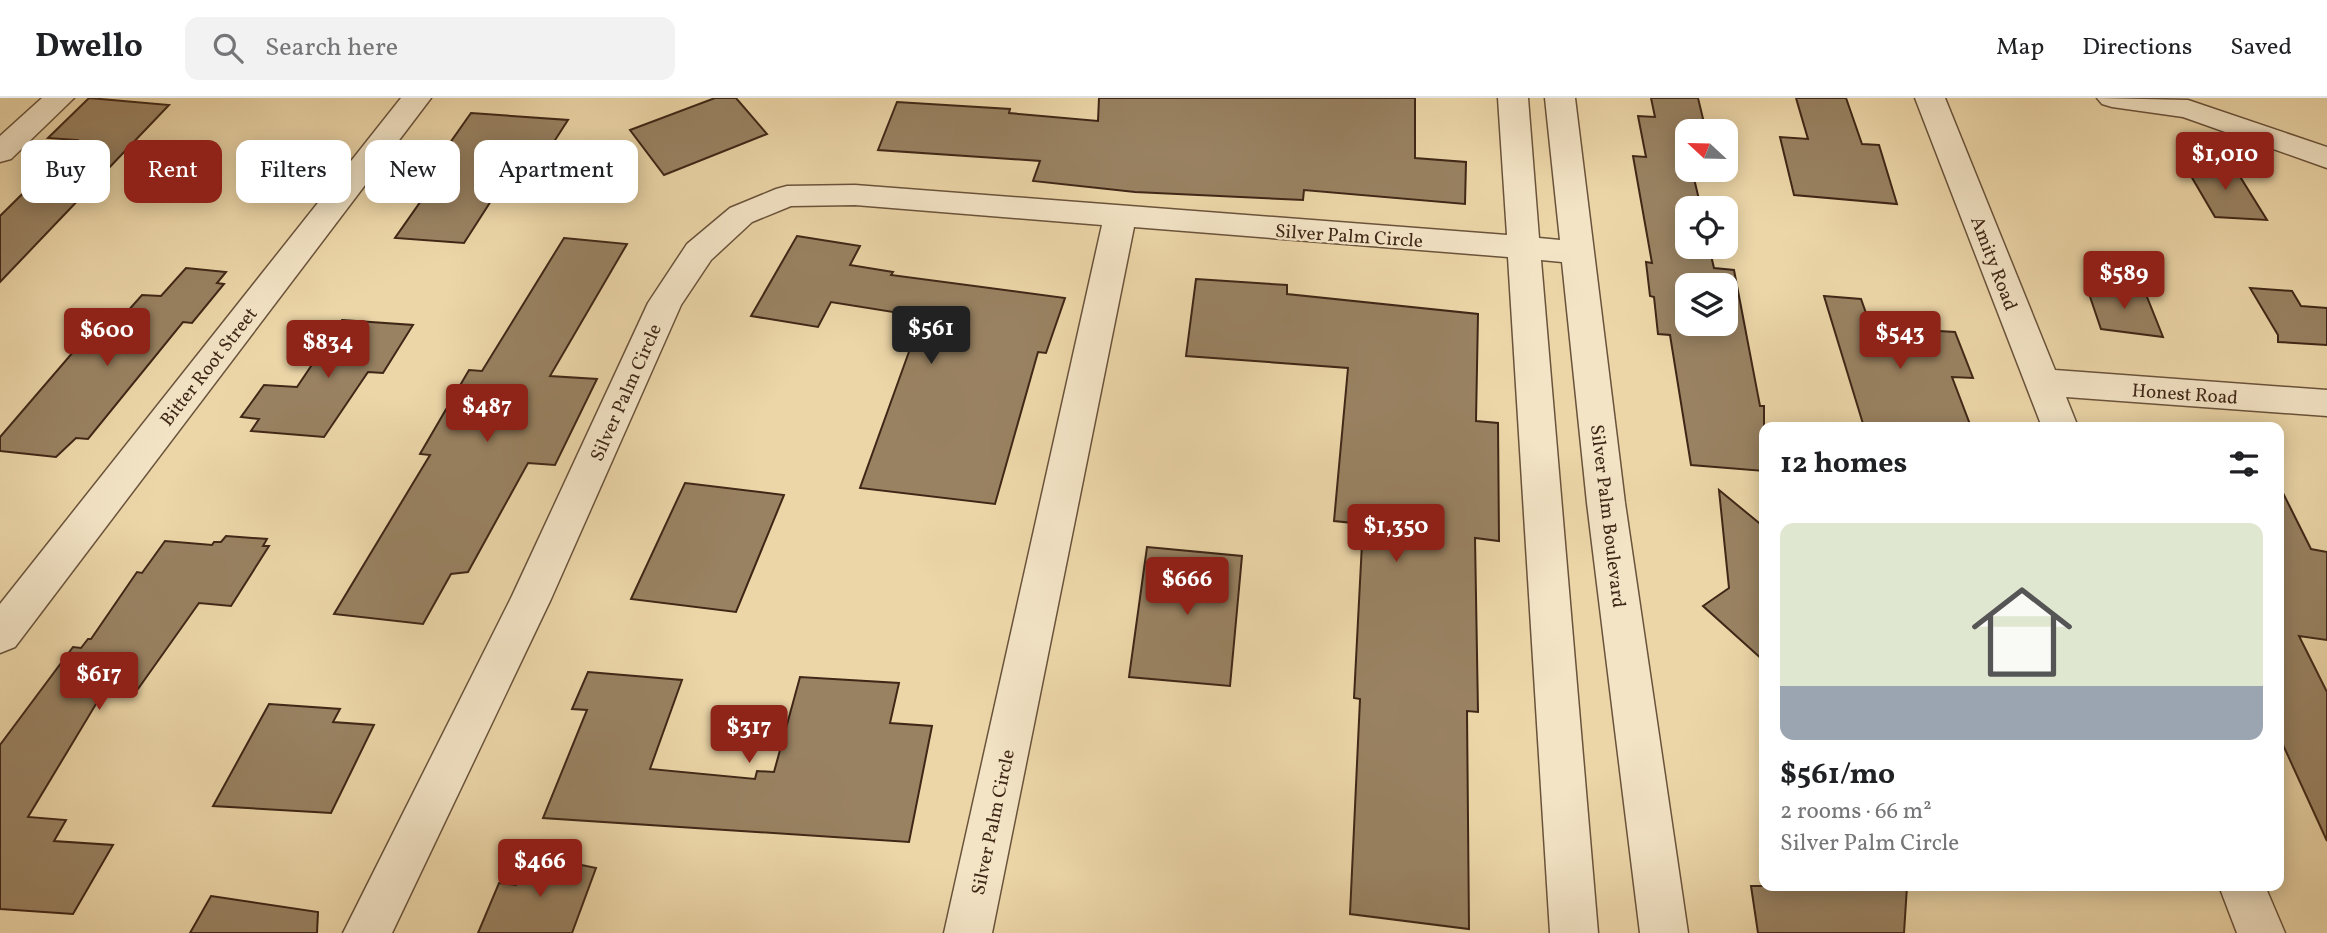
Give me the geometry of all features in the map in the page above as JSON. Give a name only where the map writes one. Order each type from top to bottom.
[{"type":"street","points":[[0,152],[59,98]]},
{"type":"street","name":"Bitter Root Street","points":[[2,631],[416,98]]},
{"type":"street","points":[[1513,98],[1574,933]]},
{"type":"street","name":"Silver Palm Boulevard","points":[[1560,98],[1606,503],[1664,933]]},
{"type":"street","name":"Amity Road","points":[[1930,98],[2058,422]]},
{"type":"street","points":[[2112,98],[2188,109],[2327,158]]},
{"type":"street","name":"Silver Palm Circle","points":[[367,933],[531,599],[665,303],[699,251],[741,215],[787,196],[855,195],[1578,252]]},
{"type":"street","name":"Silver Palm Circle","points":[[968,933],[1120,217]]},
{"type":"street","name":"Honest Road","points":[[2042,382],[2327,403]]},
{"type":"street","points":[[2244,891],[2261,933]]},
{"type":"building","points":[[89,98],[169,105],[136,140],[124,140],[124,152],[110,167],[110,140],[48,138]]},
{"type":"building","points":[[715,98],[736,98],[767,134],[664,175],[630,130]]},
{"type":"building","points":[[1099,98],[1415,98],[1415,158],[1466,162],[1465,204],[1304,190],[1303,200],[1135,192],[1033,181],[1040,161],[878,150],[897,102],[1010,109],[1009,113],[1098,121]]},
{"type":"building","points":[[1651,98],[1698,98],[1703,119],[1675,119],[1675,182],[1695,182],[1698,196],[1675,196],[1675,259],[1712,259],[1714,268],[1734,270],[1735,273],[1675,273],[1675,336],[1738,336],[1738,291],[1760,406],[1764,406],[1764,422],[1759,422],[1759,471],[1691,465],[1670,335],[1658,334],[1654,297],[1650,296],[1646,262],[1652,263],[1633,156],[1646,157],[1638,116],[1655,117]]},
{"type":"building","points":[[1796,98],[1846,98],[1862,144],[1879,145],[1897,204],[1794,195],[1780,137],[1808,139]]},
{"type":"building","points":[[471,113],[568,120],[555,140],[474,140],[474,203],[490,203],[464,243],[395,238],[420,203],[460,203],[460,140],[452,140]]},
{"type":"building","points":[[2184,164],[2234,167],[2267,220],[2215,217]]},
{"type":"building","points":[[21,195],[21,203],[75,203],[0,282],[0,216]]},
{"type":"building","points":[[797,236],[860,246],[850,265],[893,272],[891,275],[1065,298],[1046,353],[1038,352],[995,504],[860,488],[915,335],[904,334],[912,315],[831,302],[818,327],[751,316]]},
{"type":"building","points":[[564,238],[627,244],[550,376],[597,379],[555,465],[528,463],[468,572],[451,574],[423,624],[334,614],[430,455],[420,454],[469,370],[482,371]]},
{"type":"building","points":[[186,268],[226,272],[217,283],[224,284],[192,323],[183,322],[88,439],[76,438],[56,457],[0,451],[0,437],[86,337],[104,338],[142,295],[161,296]]},
{"type":"building","points":[[1196,279],[1287,285],[1287,294],[1478,314],[1476,421],[1498,423],[1499,541],[1475,538],[1478,712],[1467,711],[1469,929],[1350,914],[1360,699],[1354,698],[1363,524],[1334,521],[1348,368],[1186,356]]},
{"type":"building","points":[[2086,285],[2145,292],[2163,337],[2101,329]]},
{"type":"building","points":[[2250,288],[2292,291],[2301,306],[2327,308],[2327,345],[2278,342],[2278,335]]},
{"type":"building","points":[[1824,296],[1861,299],[1871,327],[1955,332],[1973,378],[1952,377],[1969,422],[1862,422]]},
{"type":"building","points":[[342,320],[413,325],[383,373],[368,372],[324,437],[251,431],[259,419],[241,417],[264,385],[297,387]]},
{"type":"building","points":[[685,483],[784,495],[736,612],[631,599]]},
{"type":"building","points":[[1719,490],[1759,523],[1759,656],[1703,606],[1729,588]]},
{"type":"building","points":[[2284,495],[2311,549],[2327,552],[2327,640],[2299,636],[2327,692],[2327,841],[2284,747]]},
{"type":"building","points":[[226,536],[267,539],[263,546],[269,546],[231,606],[199,603],[138,689],[108,684],[28,817],[66,820],[54,841],[113,845],[73,914],[0,909],[0,745],[73,647],[81,648],[91,639],[137,572],[142,573],[165,541],[212,545],[214,542],[221,542]]},
{"type":"building","points":[[1147,547],[1242,556],[1230,686],[1129,677]]},
{"type":"building","points":[[588,672],[682,680],[650,769],[755,779],[757,771],[774,772],[800,677],[899,683],[890,723],[932,726],[909,842],[543,818],[587,710],[572,709]]},
{"type":"building","points":[[269,704],[340,709],[333,722],[374,725],[331,813],[213,806]]},
{"type":"building","points":[[528,854],[596,868],[572,933],[478,933],[499,883],[516,885]]},
{"type":"building","points":[[1751,886],[1759,886],[1759,891],[1907,891],[1904,933],[1758,933]]},
{"type":"building","points":[[211,896],[318,912],[317,933],[190,933]]}]
